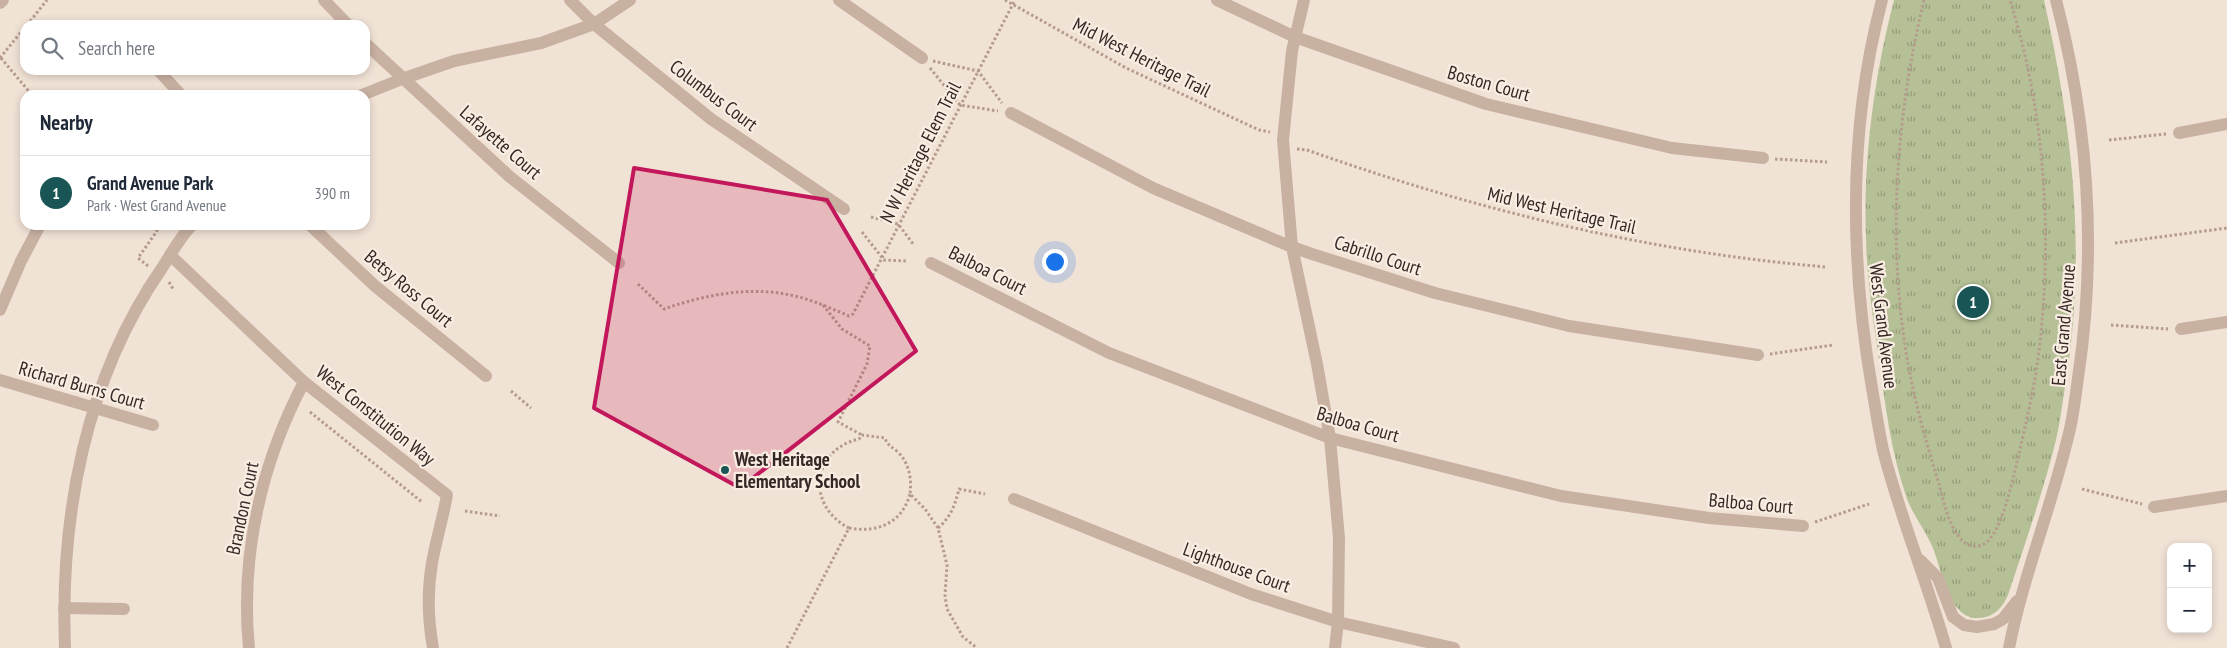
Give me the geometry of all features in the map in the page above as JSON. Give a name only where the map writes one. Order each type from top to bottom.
[{"type":"street","points":[[0,3],[3,0]]},
{"type":"street","points":[[324,0],[343,20]]},
{"type":"street","name":"Columbus Court","points":[[570,0],[594,24],[711,120],[844,209]]},
{"type":"street","points":[[370,92],[402,78],[454,62],[541,43],[594,24],[630,0]]},
{"type":"street","points":[[839,0],[922,58]]},
{"type":"street","name":"Boston Court","points":[[1217,0],[1295,37],[1486,104],[1672,148],[1764,158]]},
{"type":"street","points":[[1304,0],[1295,37],[1287,87],[1283,140],[1292,247],[1317,364],[1330,438],[1339,538],[1338,622],[1335,648]]},
{"type":"street","name":"West Grand Avenue","points":[[1882,0],[1863,99],[1856,172],[1855,244],[1866,356],[1883,448],[1897,501],[1946,648]]},
{"type":"street","name":"East Grand Avenue","points":[[2009,648],[2019,598],[2068,440],[2082,347],[2087,294],[2088,244],[2085,159],[2076,91],[2056,0]]},
{"type":"street","name":"Lafayette Court","points":[[370,48],[510,177],[619,262]]},
{"type":"street","points":[[163,75],[176,90]]},
{"type":"street","name":"Cabrillo Court","points":[[1011,113],[1153,188],[1292,247],[1435,293],[1569,326],[1758,355]]},
{"type":"street","points":[[2179,133],[2227,124]]},
{"type":"street","points":[[0,310],[21,261],[37,230]]},
{"type":"street","points":[[65,648],[65,562],[70,515],[79,462],[110,364],[126,327],[150,284],[188,230]]},
{"type":"street","name":"Betsy Ross Court","points":[[315,230],[375,286],[486,376]]},
{"type":"street","name":"West Constitution Way","points":[[170,256],[304,382],[447,495],[432,564],[428,598],[432,648]]},
{"type":"street","name":"Balboa Court","points":[[931,262],[1110,353],[1330,438],[1561,496],[1709,518],[1803,526]]},
{"type":"street","points":[[2180,330],[2227,322]]},
{"type":"street","name":"Richard Burns Court","points":[[0,380],[153,425]]},
{"type":"street","name":"Brandon Court","points":[[249,648],[246,615],[247,581],[258,506],[269,463],[304,382]]},
{"type":"street","points":[[2154,507],[2227,496]]},
{"type":"street","name":"Lighthouse Court","points":[[1014,499],[1251,594],[1338,622],[1454,648]]},
{"type":"street","points":[[1916,556],[1938,578],[1953,618],[1964,625],[1978,627],[1994,624],[2003,619],[2019,598]]},
{"type":"street","points":[[64,608],[124,609]]},
{"type":"path","points":[[31,20],[47,0]]},
{"type":"path","name":"Mid West Heritage Trail","points":[[1006,0],[1126,68],[1259,130],[1270,132]]},
{"type":"path","name":"N W Heritage Elem Trail","points":[[823,305],[849,316],[853,314],[881,256],[1015,0]]},
{"type":"path","points":[[1924,0],[1908,72],[1901,137],[1898,204],[1901,301],[1910,372],[1940,489],[1955,532],[1961,541],[1970,546],[1980,546],[1989,542],[1995,534],[2010,488],[2021,443],[2036,373],[2045,268],[2045,211],[2036,117],[2020,34],[2010,0]]},
{"type":"path","points":[[20,33],[0,58],[28,90]]},
{"type":"path","points":[[922,58],[978,71],[994,94],[1011,113]]},
{"type":"path","points":[[922,58],[960,105],[1011,113]]},
{"type":"path","points":[[2109,140],[2179,133]]},
{"type":"path","name":"Mid West Heritage Trail","points":[[1299,150],[1307,150],[1441,194],[1528,219],[1690,251],[1764,262],[1826,267]]},
{"type":"path","points":[[1764,158],[1827,162]]},
{"type":"path","points":[[871,217],[898,224],[914,245]]},
{"type":"path","points":[[2115,243],[2227,228]]},
{"type":"path","points":[[138,258],[158,231],[157,230]]},
{"type":"path","points":[[862,232],[880,252],[884,260],[907,261]]},
{"type":"path","points":[[638,284],[664,309],[718,295],[759,292],[792,295],[823,305],[842,329],[870,346],[867,364],[838,422],[862,435],[885,438],[886,443],[902,457],[910,476],[910,494],[902,512],[888,524],[867,530],[850,528],[828,512],[822,501],[820,482],[822,470],[834,451],[847,443],[859,439],[862,435]]},
{"type":"path","points":[[2111,325],[2180,330]]},
{"type":"path","points":[[1758,355],[1833,345]]},
{"type":"path","points":[[511,391],[531,408]]},
{"type":"path","points":[[310,412],[422,502]]},
{"type":"path","points":[[938,528],[946,521],[954,508],[959,489],[986,494]]},
{"type":"path","points":[[2082,489],[2154,507]]},
{"type":"path","points":[[910,494],[925,509],[938,528],[947,565],[945,595],[947,609],[963,637],[977,648]]},
{"type":"path","points":[[1803,526],[1869,504]]},
{"type":"path","points":[[465,511],[500,516]]},
{"type":"path","points":[[787,648],[850,528]]},
{"type":"highlighted area","points":[[634,168],[827,200],[916,351],[740,488],[594,408]]},
{"type":"green space","points":[[1894,0],[2044,0],[2063,97],[2074,193],[2076,240],[2072,337],[2061,414],[2056,440],[2034,518],[2008,595],[1997,611],[1990,616],[1980,618],[1969,617],[1960,611],[1953,602],[1932,546],[1911,509],[1906,496],[1889,428],[1875,329],[1867,254],[1866,179],[1871,119],[1881,59]]},
{"type":"place","name":"Grand Avenue Park","points":[[1973,302]]},
{"type":"place","name":"West Heritage Elementary School","points":[[725,470]]}]
